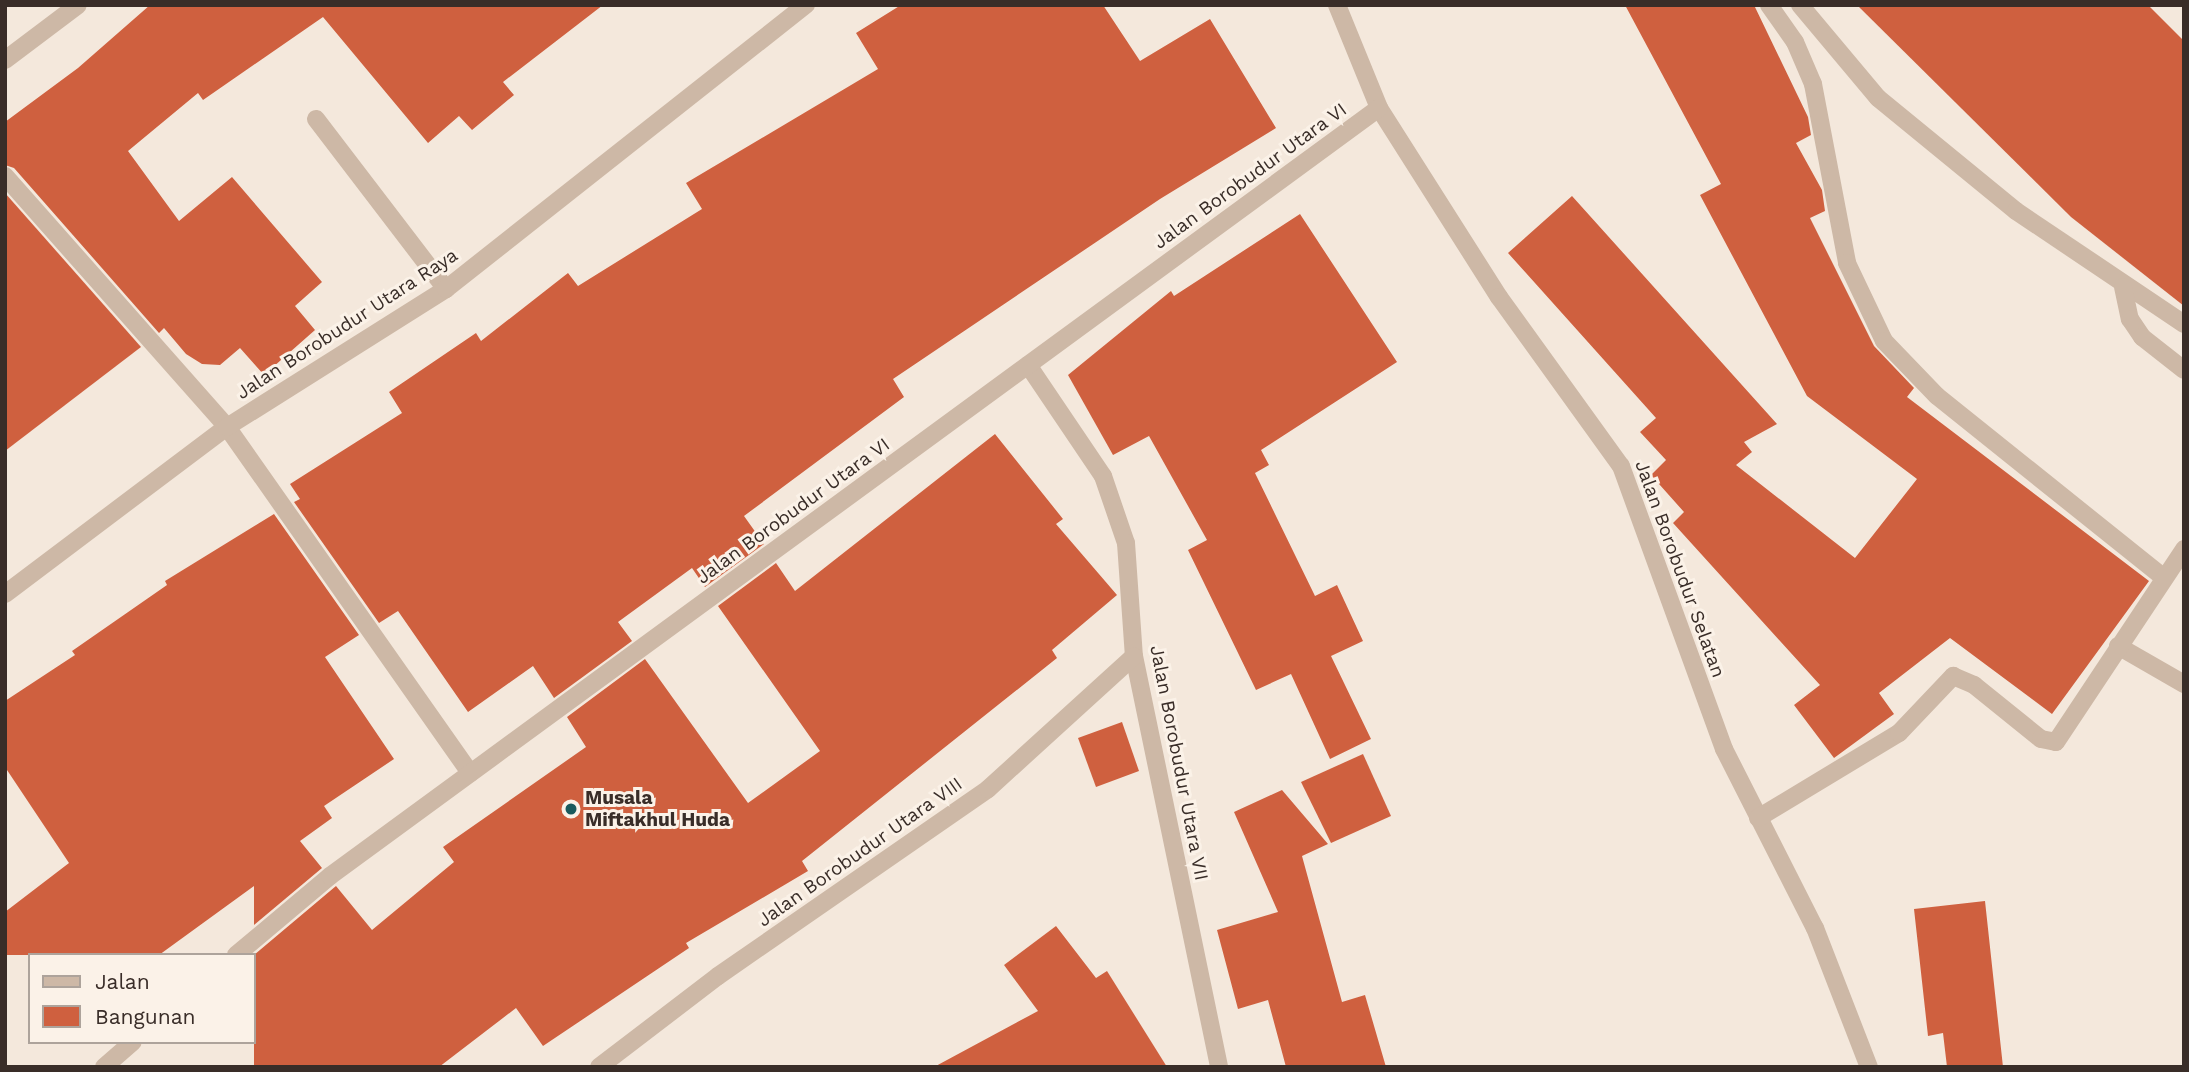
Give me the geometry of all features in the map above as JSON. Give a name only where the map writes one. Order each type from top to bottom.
[{"type":"street","points":[[5,60],[78,5]]},
{"type":"street","name":"Jalan Borobudur Utara Raya","points":[[5,594],[227,427],[446,289],[806,5]]},
{"type":"street","name":"Jalan Borobudur Selatan","points":[[1337,5],[1379,108],[1499,297],[1621,466],[1724,749],[1815,928],[1869,1067]]},
{"type":"street","points":[[1769,5],[1795,42],[1813,84],[1847,263],[1884,341],[1937,396],[2163,577]]},
{"type":"street","points":[[1800,5],[1878,98],[2016,211],[2123,287],[2184,324]]},
{"type":"street","name":"Jalan Borobudur Utara VI","points":[[238,953],[330,876],[1379,108]]},
{"type":"street","points":[[316,119],[446,289]]},
{"type":"street","points":[[5,176],[227,427],[470,773]]},
{"type":"street","points":[[2123,287],[2130,319],[2142,337],[2184,370]]},
{"type":"street","name":"Jalan Borobudur Utara VII","points":[[1028,365],[1103,476],[1126,543],[1133,656],[1219,1067]]},
{"type":"street","points":[[1758,818],[1878,749],[1953,676],[1963,677],[2053,744],[2184,549]]},
{"type":"street","points":[[2118,646],[2184,684]]},
{"type":"street","name":"Jalan Borobudur Utara VIII","points":[[599,1067],[718,976],[988,789],[1133,656]]},
{"type":"street","points":[[104,1067],[131,1044]]},
{"type":"building","points":[[150,5],[603,5],[503,82],[514,95],[472,130],[459,116],[428,143],[323,17],[203,100],[198,93],[128,151],[179,221],[232,177],[322,282],[295,306],[315,330],[264,375],[240,348],[220,365],[202,364],[186,354],[164,328],[159,333],[14,168],[5,165],[5,122],[78,68]]},
{"type":"building","points":[[901,5],[1103,5],[1140,61],[1210,19],[1276,128],[1160,199],[893,379],[904,397],[744,516],[764,544],[705,587],[692,568],[618,622],[632,641],[554,698],[533,666],[468,712],[398,611],[379,623],[294,502],[300,499],[290,484],[402,413],[389,392],[476,333],[481,341],[568,273],[578,286],[702,209],[686,183],[878,69],[856,33]]},
{"type":"building","points":[[1625,5],[1754,5],[1808,117],[1811,135],[1796,143],[1822,190],[1825,211],[1810,218],[1874,346],[1914,388],[1907,397],[2149,581],[2052,714],[1950,638],[1879,693],[1894,714],[1834,758],[1794,705],[1820,685],[1673,523],[1684,512],[1651,475],[1666,460],[1640,432],[1656,418],[1508,253],[1572,196],[1777,424],[1744,442],[1752,452],[1736,465],[1855,558],[1917,479],[1807,396],[1700,195],[1721,184]]},
{"type":"building","points":[[1857,5],[2148,5],[2184,41],[2184,306],[2071,217]]},
{"type":"building","points":[[5,193],[141,347],[5,451]]},
{"type":"building","points":[[1300,214],[1397,362],[1261,450],[1269,465],[1255,473],[1315,596],[1337,585],[1363,641],[1331,656],[1371,739],[1330,759],[1291,674],[1256,690],[1188,550],[1207,540],[1149,436],[1113,455],[1068,375],[1171,291],[1174,296]]},
{"type":"building","points":[[995,434],[1063,519],[1056,524],[1117,595],[1052,650],[1057,658],[802,861],[808,871],[686,943],[689,948],[543,1046],[516,1008],[439,1067],[254,1067],[256,953],[336,886],[372,930],[454,862],[443,847],[586,747],[567,717],[645,659],[748,803],[820,751],[718,606],[776,563],[795,591]]},
{"type":"building","points":[[274,514],[359,635],[325,657],[394,759],[324,806],[332,818],[300,841],[322,868],[254,925],[254,886],[162,953],[5,955],[5,912],[69,863],[5,767],[5,701],[75,655],[72,651],[167,585],[165,581]]},
{"type":"building","points":[[1122,722],[1139,771],[1096,787],[1078,738]]},
{"type":"building","points":[[1363,754],[1391,816],[1331,843],[1301,782]]},
{"type":"building","points":[[1282,790],[1328,844],[1302,856],[1342,1002],[1365,995],[1386,1067],[1286,1067],[1268,1000],[1238,1009],[1217,930],[1278,912],[1234,812]]},
{"type":"building","points":[[1985,901],[2003,1067],[1947,1067],[1943,1033],[1928,1036],[1914,909]]},
{"type":"building","points":[[1056,926],[1096,978],[1107,971],[1167,1067],[934,1067],[1038,1011],[1004,965]]},
{"type":"place","name":"Musala Miftakhul Huda","points":[[571,809]]}]
